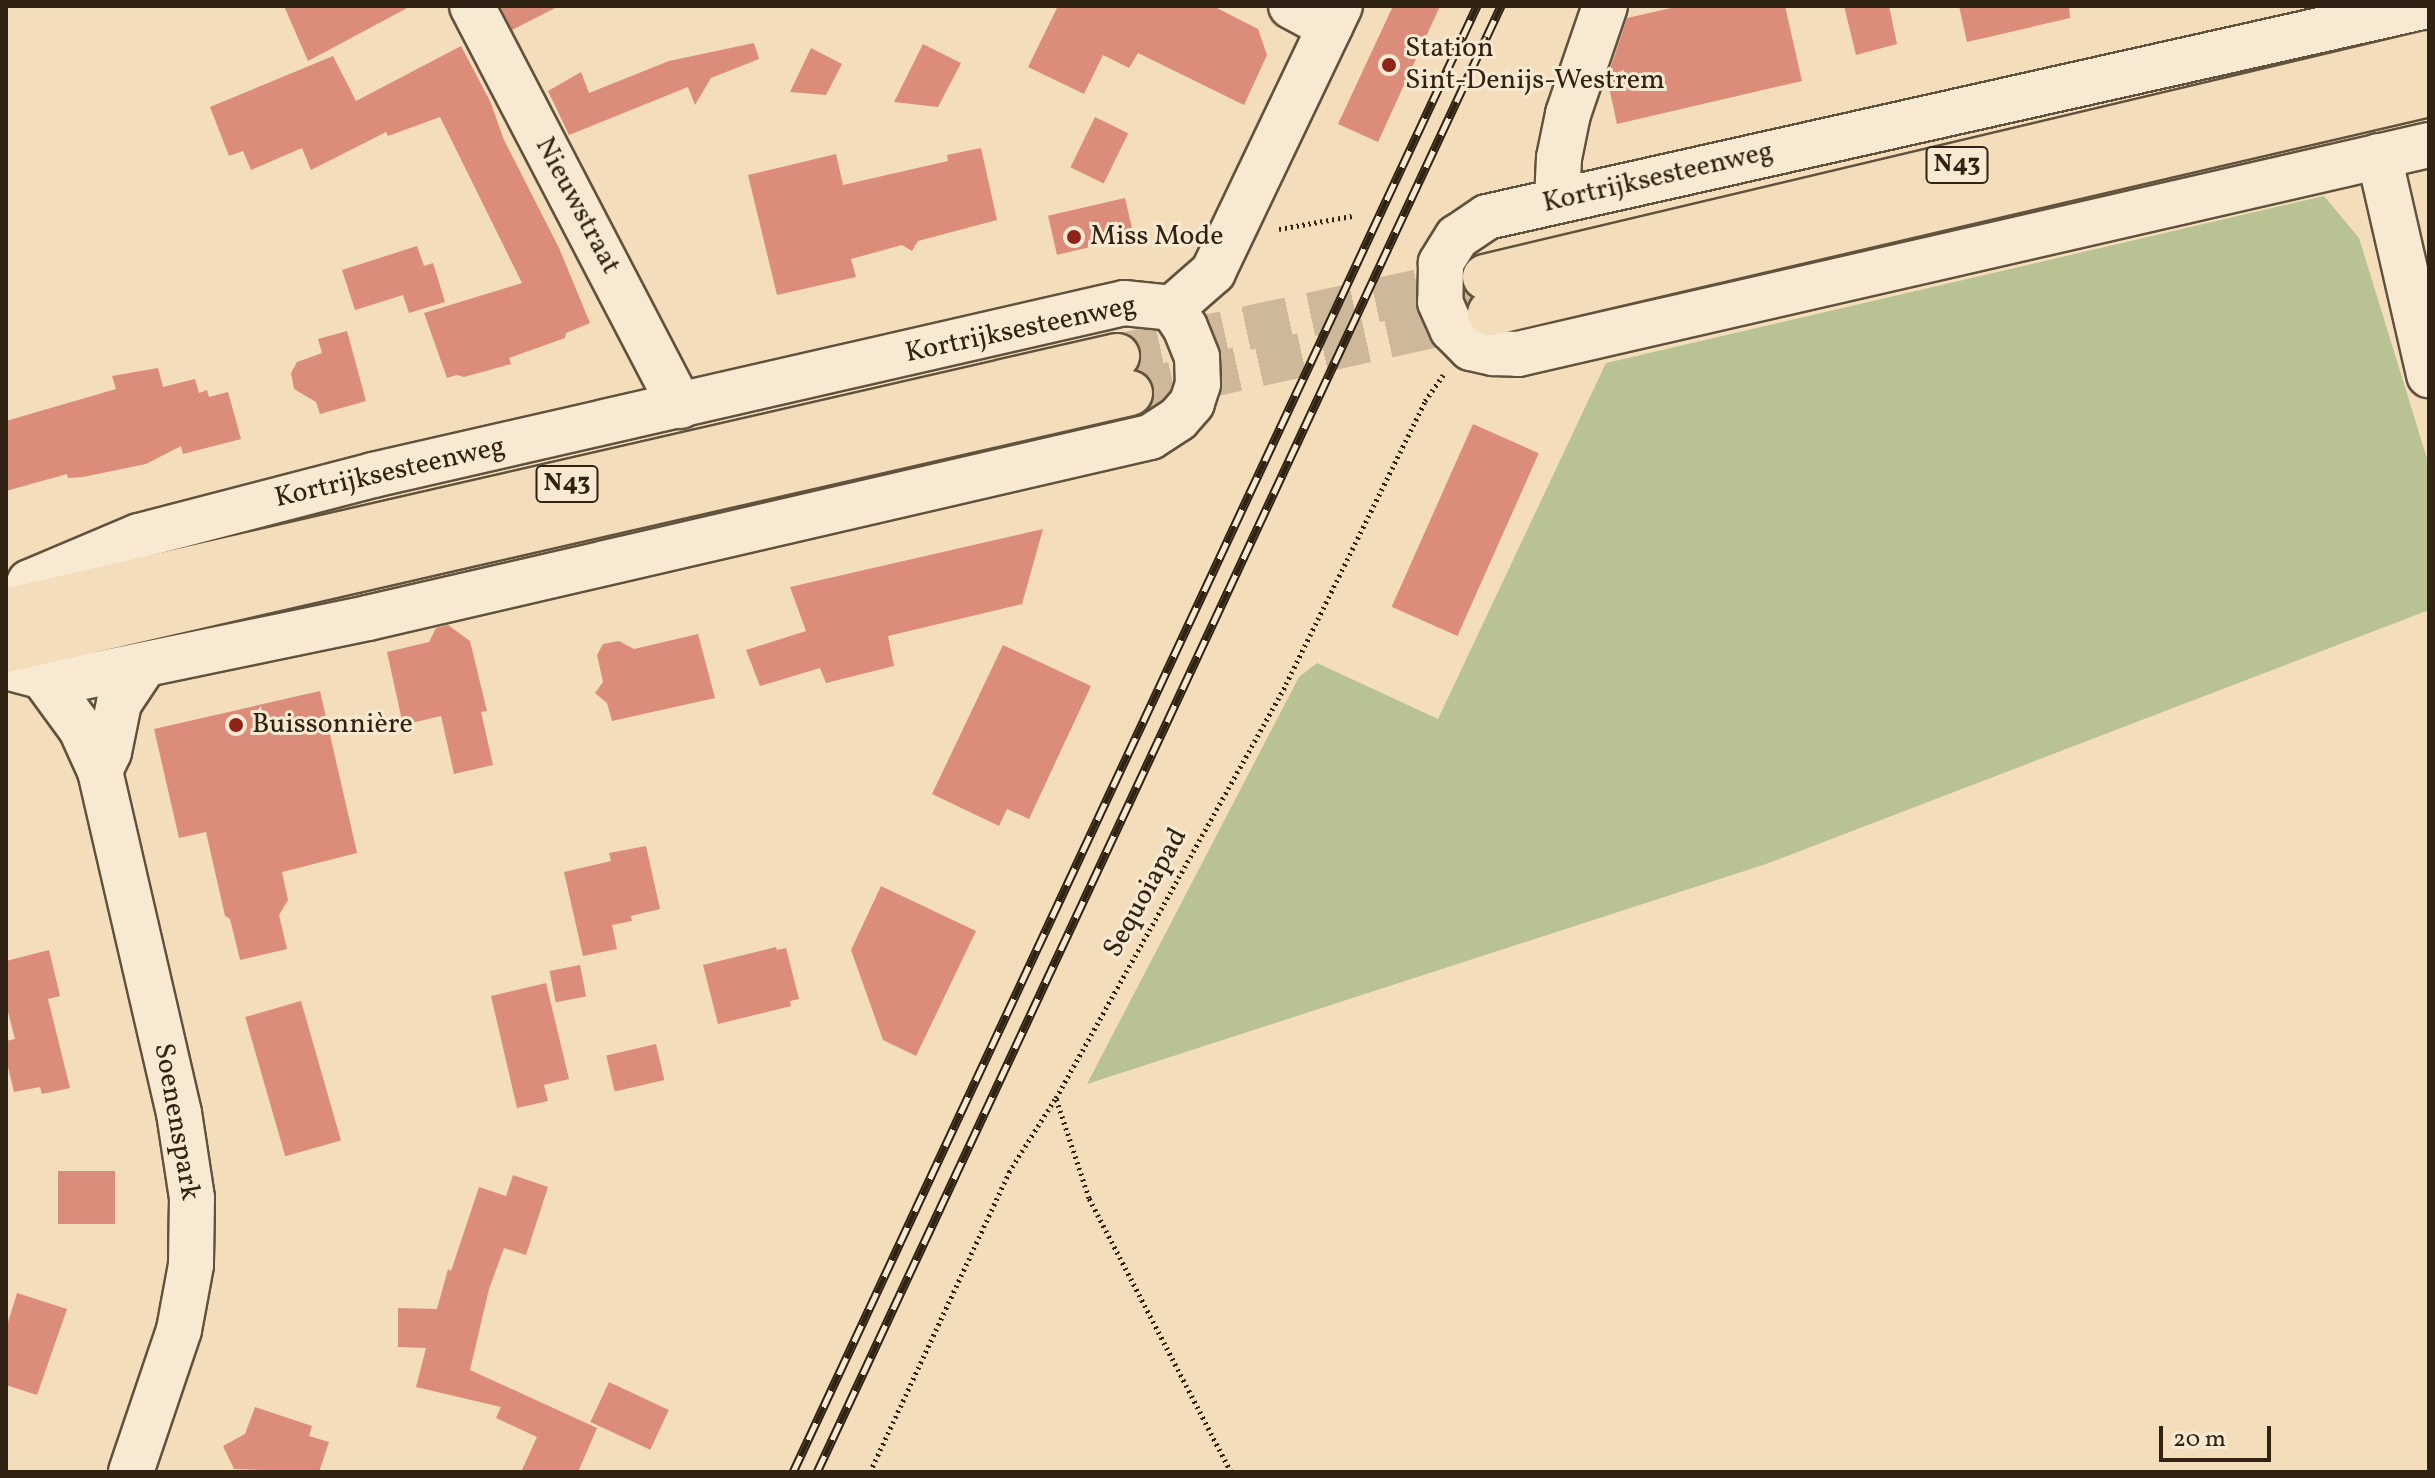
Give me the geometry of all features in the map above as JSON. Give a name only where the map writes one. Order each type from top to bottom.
[{"type":"main road","name":"Kortrijksesteenweg","points":[[1482,313],[2429,53]]},
{"type":"main road","name":"N43","points":[[1482,313],[2429,94]]},
{"type":"main road","name":"Kortrijksesteenweg","points":[[14,613],[1124,374]]},
{"type":"street","name":"Nieuwstraat","points":[[472,6],[671,383],[680,406]]},
{"type":"street","points":[[1172,308],[1213,272],[1335,16],[1291,6]]},
{"type":"street","points":[[1557,200],[1559,158],[1568,114],[1605,6]]},
{"type":"street","name":"Kortrijksesteenweg","points":[[1482,313],[1452,329],[1440,302],[1441,263],[1457,237],[1487,217],[2416,7]]},
{"type":"street","points":[[2379,156],[2429,132]]},
{"type":"street","points":[[1482,313],[1493,353],[1518,354],[2429,145]]},
{"type":"street","points":[[2379,156],[2429,375]]},
{"type":"street","name":"Kortrijksesteenweg","points":[[14,613],[139,536],[373,475],[1124,303],[1172,308],[1185,327],[1197,357],[1198,384],[1192,403],[1178,419],[1150,437],[368,618],[49,684]]},
{"type":"street","points":[[6,667],[43,677],[49,684]]},
{"type":"street","points":[[100,771],[109,752],[119,703],[143,667]]},
{"type":"street","name":"Soenenspark","points":[[49,684],[81,729],[100,771],[179,1113],[192,1198],[191,1265],[179,1330],[131,1472]]},
{"type":"path","points":[[1293,228],[1352,216]]},
{"type":"path","name":"Sequoiapad","points":[[870,1472],[1009,1172],[1056,1098],[1286,684],[1425,401],[1482,313]]},
{"type":"path","points":[[1056,1098],[1089,1198],[1231,1472]]},
{"type":"green space","points":[[2324,196],[2359,238],[2429,465],[2429,610],[1766,864],[1087,1084],[1299,677],[1317,663],[1438,719],[1606,363]]},
{"type":"building","points":[[284,6],[411,6],[308,61]]},
{"type":"building","points":[[500,6],[559,6],[512,30]]},
{"type":"building","points":[[1058,6],[1213,6],[1258,29],[1267,55],[1244,105],[1138,53],[1129,68],[1103,55],[1084,94],[1028,67]]},
{"type":"building","name":"Station Sint-Denijs-Westrem","points":[[1393,6],[1440,6],[1378,142],[1338,124]]},
{"type":"building","points":[[1680,6],[1785,6],[1802,81],[1617,124],[1607,78],[1627,18]]},
{"type":"building","points":[[1844,6],[1889,6],[1897,44],[1856,55]]},
{"type":"building","points":[[1959,6],[2069,6],[2070,18],[1967,42]]},
{"type":"building","points":[[754,43],[759,59],[711,78],[695,105],[688,87],[569,135],[548,91],[581,72],[589,93],[669,61]]},
{"type":"building","points":[[923,44],[961,63],[938,107],[894,102]]},
{"type":"building","points":[[461,46],[559,248],[590,323],[566,333],[565,338],[509,358],[511,364],[464,377],[457,375],[447,378],[424,313],[522,283],[440,117],[388,136],[386,132],[311,170],[302,148],[251,170],[243,151],[229,156],[210,107],[333,56],[356,101]]},
{"type":"building","points":[[811,48],[842,64],[826,95],[790,92]]},
{"type":"building","points":[[1095,117],[1128,133],[1104,184],[1070,167]]},
{"type":"building","points":[[981,148],[997,220],[918,241],[912,251],[902,245],[851,259],[856,277],[777,295],[748,175],[836,154],[843,185],[948,161],[947,155]]},
{"type":"building","points":[[1125,198],[1134,237],[1057,255],[1048,216]]},
{"type":"building","points":[[417,246],[424,266],[433,263],[445,302],[409,313],[403,295],[355,310],[342,270]]},
{"type":"building","points":[[347,331],[366,401],[320,414],[316,402],[294,389],[291,373],[297,362],[322,353],[318,339]]},
{"type":"building","points":[[158,368],[163,387],[195,379],[199,393],[207,390],[209,397],[228,392],[241,439],[183,454],[181,446],[146,464],[83,477],[68,478],[67,474],[6,491],[6,421],[116,389],[112,376]]},
{"type":"building","points":[[1473,424],[1539,453],[1457,636],[1392,607]]},
{"type":"building","points":[[1043,529],[1022,604],[888,636],[894,666],[826,683],[820,668],[760,686],[746,650],[806,631],[790,587]]},
{"type":"building","points":[[448,625],[470,641],[487,711],[481,712],[493,765],[454,774],[441,716],[403,725],[387,652],[429,642],[436,628]]},
{"type":"building","points":[[698,634],[715,698],[612,721],[607,703],[595,693],[603,682],[597,655],[603,644],[619,641],[634,649]]},
{"type":"building","points":[[1003,645],[1091,686],[1029,819],[1007,809],[999,826],[932,794]]},
{"type":"building","points":[[320,691],[357,853],[282,872],[288,900],[279,915],[287,949],[240,960],[230,919],[225,916],[206,832],[179,838],[154,729]]},
{"type":"building","points":[[646,846],[660,909],[631,916],[632,921],[612,925],[617,949],[583,956],[564,872],[611,861],[609,853]]},
{"type":"building","points":[[881,886],[976,931],[916,1056],[883,1040],[851,950]]},
{"type":"building","points":[[776,947],[777,950],[786,948],[799,999],[790,1001],[791,1006],[718,1024],[703,965]]},
{"type":"building","points":[[49,950],[60,996],[48,999],[70,1088],[42,1094],[40,1087],[14,1092],[6,1059],[6,1041],[15,1039],[6,1004],[6,961]]},
{"type":"building","points":[[580,965],[586,996],[556,1002],[550,971]]},
{"type":"building","points":[[546,983],[569,1079],[544,1085],[548,1101],[517,1108],[491,996]]},
{"type":"building","points":[[301,1001],[341,1140],[285,1156],[245,1017]]},
{"type":"building","points":[[656,1044],[664,1080],[615,1092],[606,1055]]},
{"type":"building","points":[[58,1171],[115,1171],[115,1224],[58,1224]]},
{"type":"building","points":[[513,1175],[548,1187],[526,1255],[504,1248],[489,1289],[470,1370],[597,1428],[578,1472],[521,1472],[537,1437],[496,1418],[501,1407],[416,1387],[426,1348],[398,1347],[398,1308],[437,1309],[448,1269],[451,1271],[479,1187],[506,1196]]},
{"type":"building","points":[[17,1293],[67,1309],[37,1395],[6,1385],[6,1329]]},
{"type":"building","points":[[609,1382],[669,1410],[650,1450],[590,1422]]},
{"type":"building","points":[[255,1407],[312,1426],[309,1436],[329,1442],[319,1472],[234,1469],[223,1446],[245,1434]]},
{"type":"tunnel","points":[[1117,356],[1475,279]]},
{"type":"tunnel","points":[[1130,393],[1487,314]]},
{"type":"railway","points":[[793,1472],[1477,6]]},
{"type":"railway","points":[[817,1472],[1501,6]]},
{"type":"place","name":"Station Sint-Denijs-Westrem","points":[[1389,65]]},
{"type":"place","name":"Miss Mode","points":[[1074,237]]},
{"type":"place","name":"Buissonnière","points":[[236,725]]}]
